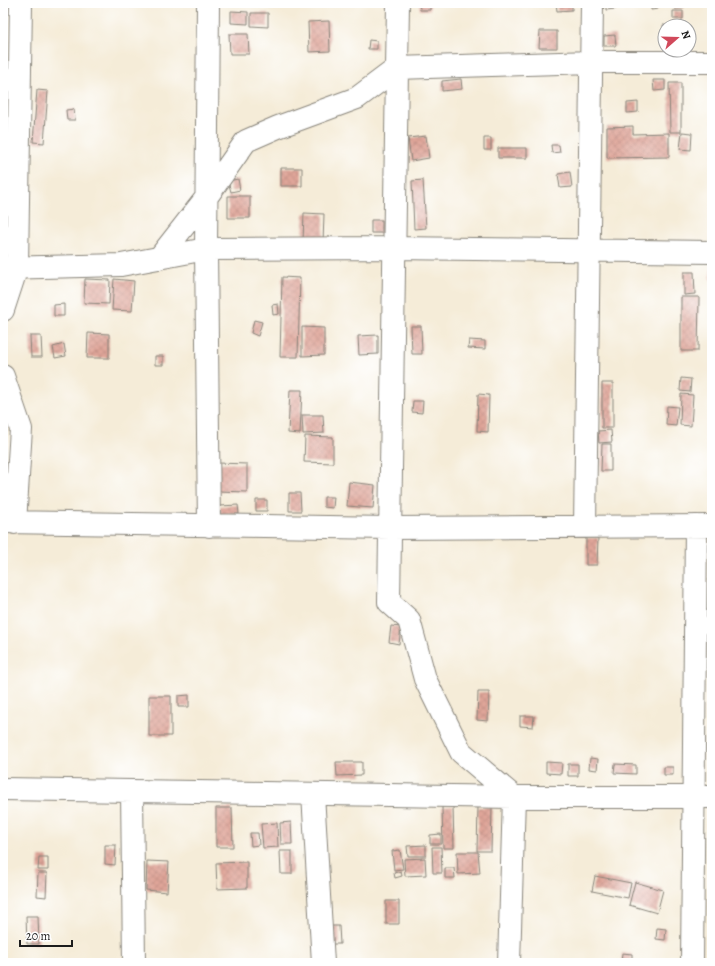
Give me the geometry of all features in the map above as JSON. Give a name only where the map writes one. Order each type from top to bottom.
[{"type":"street","points":[[3,310],[10,267],[20,3]]},
{"type":"street","points":[[208,3],[206,249],[209,526]]},
{"type":"street","points":[[398,3],[389,602],[409,620],[425,679],[461,752],[514,797]]},
{"type":"street","points":[[585,527],[592,3]]},
{"type":"street","points":[[159,258],[206,198],[246,141],[278,127],[357,98],[397,68],[592,62],[712,62]]},
{"type":"street","points":[[10,267],[121,265],[206,249],[394,248],[712,252]]},
{"type":"street","points":[[3,376],[21,429],[9,522],[390,528],[704,526],[703,797],[692,963]]},
{"type":"street","points":[[3,789],[514,797],[703,797]]},
{"type":"street","points":[[132,791],[134,963]]},
{"type":"street","points":[[313,794],[323,963]]},
{"type":"street","points":[[509,963],[514,797]]},
{"type":"building","points":[[419,3],[430,3],[430,10],[420,10]]},
{"type":"building","points":[[556,3],[572,3],[572,10],[557,11]]},
{"type":"building","points":[[606,3],[616,3],[616,9],[606,10]]},
{"type":"building","points":[[651,3],[658,3],[658,9],[651,10]]},
{"type":"building","points":[[674,3],[683,3],[684,8],[675,9]]},
{"type":"building","points":[[231,11],[248,12],[248,24],[231,23]]},
{"type":"building","points":[[673,11],[683,11],[683,18],[673,18]]},
{"type":"building","points":[[251,13],[268,13],[268,27],[251,26]]},
{"type":"building","points":[[329,21],[330,51],[309,52],[308,22]]},
{"type":"building","points":[[540,31],[557,31],[557,48],[539,48]]},
{"type":"building","points":[[229,34],[248,34],[249,54],[230,54]]},
{"type":"building","points":[[615,35],[616,46],[604,46],[604,36]]},
{"type":"building","points":[[369,40],[377,41],[377,49],[368,49]]},
{"type":"building","points":[[461,79],[462,89],[442,91],[442,81]]},
{"type":"building","points":[[653,80],[665,80],[665,90],[654,91]]},
{"type":"building","points":[[669,83],[681,83],[681,132],[670,132]]},
{"type":"building","points":[[37,90],[48,91],[44,143],[33,142]]},
{"type":"building","points":[[638,102],[638,112],[627,113],[627,103]]},
{"type":"building","points":[[74,109],[75,120],[67,120],[66,110]]},
{"type":"building","points":[[633,126],[633,134],[669,133],[669,157],[607,158],[607,127]]},
{"type":"building","points":[[682,132],[692,133],[691,150],[680,149]]},
{"type":"building","points":[[426,136],[429,158],[411,161],[408,138]]},
{"type":"building","points":[[484,138],[491,138],[491,150],[484,150]]},
{"type":"building","points":[[551,145],[559,145],[560,152],[552,153]]},
{"type":"building","points":[[498,148],[527,148],[527,158],[498,158]]},
{"type":"building","points":[[281,168],[302,168],[302,186],[281,186]]},
{"type":"building","points":[[570,172],[572,187],[560,188],[558,174]]},
{"type":"building","points":[[238,179],[240,190],[231,192],[228,181]]},
{"type":"building","points":[[423,180],[426,228],[414,229],[412,181]]},
{"type":"building","points":[[228,196],[250,196],[250,218],[228,218]]},
{"type":"building","points":[[304,213],[324,214],[323,243],[303,242]]},
{"type":"building","points":[[371,220],[382,220],[382,233],[371,233]]},
{"type":"building","points":[[711,268],[712,280],[710,280]]},
{"type":"building","points":[[684,272],[694,272],[695,294],[684,295]]},
{"type":"building","points":[[282,277],[300,278],[298,357],[280,357]]},
{"type":"building","points":[[85,279],[110,280],[109,304],[84,303]]},
{"type":"building","points":[[114,279],[134,281],[132,311],[112,310]]},
{"type":"building","points":[[681,297],[699,297],[698,351],[681,351]]},
{"type":"building","points":[[64,304],[64,316],[54,316],[54,305]]},
{"type":"building","points":[[278,304],[279,314],[273,315],[272,305]]},
{"type":"building","points":[[254,320],[262,322],[258,336],[251,333]]},
{"type":"building","points":[[411,326],[421,326],[422,354],[412,354]]},
{"type":"building","points":[[302,327],[324,328],[324,355],[302,356]]},
{"type":"building","points":[[88,333],[109,334],[109,358],[87,358]]},
{"type":"building","points":[[378,335],[378,354],[359,355],[358,336]]},
{"type":"building","points":[[30,336],[41,336],[42,357],[31,357]]},
{"type":"building","points":[[469,340],[485,341],[485,349],[468,348]]},
{"type":"building","points":[[64,344],[66,356],[55,358],[53,347]]},
{"type":"building","points":[[155,356],[163,356],[163,365],[155,365]]},
{"type":"building","points":[[681,378],[691,379],[690,392],[680,391]]},
{"type":"building","points":[[602,383],[613,383],[613,428],[602,428]]},
{"type":"building","points":[[290,390],[302,390],[300,434],[288,433]]},
{"type":"building","points":[[478,394],[489,395],[488,432],[477,431]]},
{"type":"building","points":[[681,394],[693,395],[691,426],[680,425]]},
{"type":"building","points":[[413,401],[423,401],[422,413],[412,412]]},
{"type":"building","points":[[667,406],[678,407],[676,426],[666,425]]},
{"type":"building","points":[[302,415],[323,415],[324,433],[303,434]]},
{"type":"building","points":[[611,430],[612,442],[599,443],[598,431]]},
{"type":"building","points":[[305,436],[333,437],[333,463],[304,462]]},
{"type":"building","points":[[602,444],[611,444],[611,471],[601,471]]},
{"type":"building","points":[[218,463],[247,464],[247,492],[218,491]]},
{"type":"building","points":[[349,482],[375,485],[373,508],[347,506]]},
{"type":"building","points":[[289,493],[300,493],[301,511],[289,511]]},
{"type":"building","points":[[324,497],[334,497],[333,508],[324,507]]},
{"type":"building","points":[[256,500],[267,500],[267,511],[256,511]]},
{"type":"building","points":[[238,505],[239,514],[220,515],[220,506]]},
{"type":"building","points":[[586,538],[598,538],[597,565],[586,565]]},
{"type":"building","points":[[391,626],[401,627],[399,644],[389,642]]},
{"type":"building","points":[[478,692],[489,692],[488,721],[477,720]]},
{"type":"building","points":[[189,695],[189,707],[178,707],[178,696]]},
{"type":"building","points":[[149,696],[171,696],[171,736],[149,736]]},
{"type":"building","points":[[520,716],[534,716],[533,727],[520,726]]},
{"type":"building","points":[[590,758],[598,759],[597,770],[589,769]]},
{"type":"building","points":[[336,762],[362,762],[362,775],[337,776]]},
{"type":"building","points":[[546,762],[562,763],[561,774],[546,773]]},
{"type":"building","points":[[568,764],[578,764],[578,776],[568,776]]},
{"type":"building","points":[[615,764],[636,765],[636,774],[614,773]]},
{"type":"building","points":[[664,767],[673,767],[673,775],[664,775]]},
{"type":"building","points":[[453,806],[454,848],[443,848],[442,807]]},
{"type":"building","points":[[478,807],[492,807],[491,851],[477,851]]},
{"type":"building","points":[[216,808],[232,808],[233,847],[216,847]]},
{"type":"building","points":[[291,822],[292,844],[281,844],[280,823]]},
{"type":"building","points":[[277,823],[278,847],[263,848],[261,824]]},
{"type":"building","points":[[250,833],[258,833],[259,845],[251,846]]},
{"type":"building","points":[[441,834],[441,844],[430,844],[430,835]]},
{"type":"building","points":[[105,845],[116,845],[115,865],[105,864]]},
{"type":"building","points":[[426,845],[426,856],[408,856],[407,846]]},
{"type":"building","points":[[432,847],[441,847],[442,873],[433,873]]},
{"type":"building","points":[[400,850],[403,869],[394,870],[392,851]]},
{"type":"building","points":[[280,851],[292,851],[292,874],[281,874]]},
{"type":"building","points":[[457,852],[478,852],[480,873],[458,874]]},
{"type":"building","points":[[39,857],[48,857],[48,870],[38,870]]},
{"type":"building","points":[[425,858],[426,875],[405,876],[404,859]]},
{"type":"building","points":[[147,861],[169,862],[167,892],[146,890]]},
{"type":"building","points":[[247,862],[247,888],[217,889],[216,863]]},
{"type":"building","points":[[445,868],[454,868],[455,878],[445,878]]},
{"type":"building","points":[[401,871],[402,876],[395,878],[394,873]]},
{"type":"building","points":[[38,873],[47,873],[46,897],[37,896]]},
{"type":"building","points":[[595,876],[631,883],[628,898],[592,891]]},
{"type":"building","points":[[635,882],[663,890],[657,913],[629,905]]},
{"type":"building","points":[[386,901],[399,901],[399,924],[386,924]]},
{"type":"building","points":[[26,916],[38,916],[39,944],[27,944]]},
{"type":"building","points":[[331,926],[339,926],[340,944],[332,944]]},
{"type":"building","points":[[657,928],[666,929],[665,940],[656,939]]},
{"type":"building","points":[[622,953],[632,954],[632,963],[621,963]]}]
